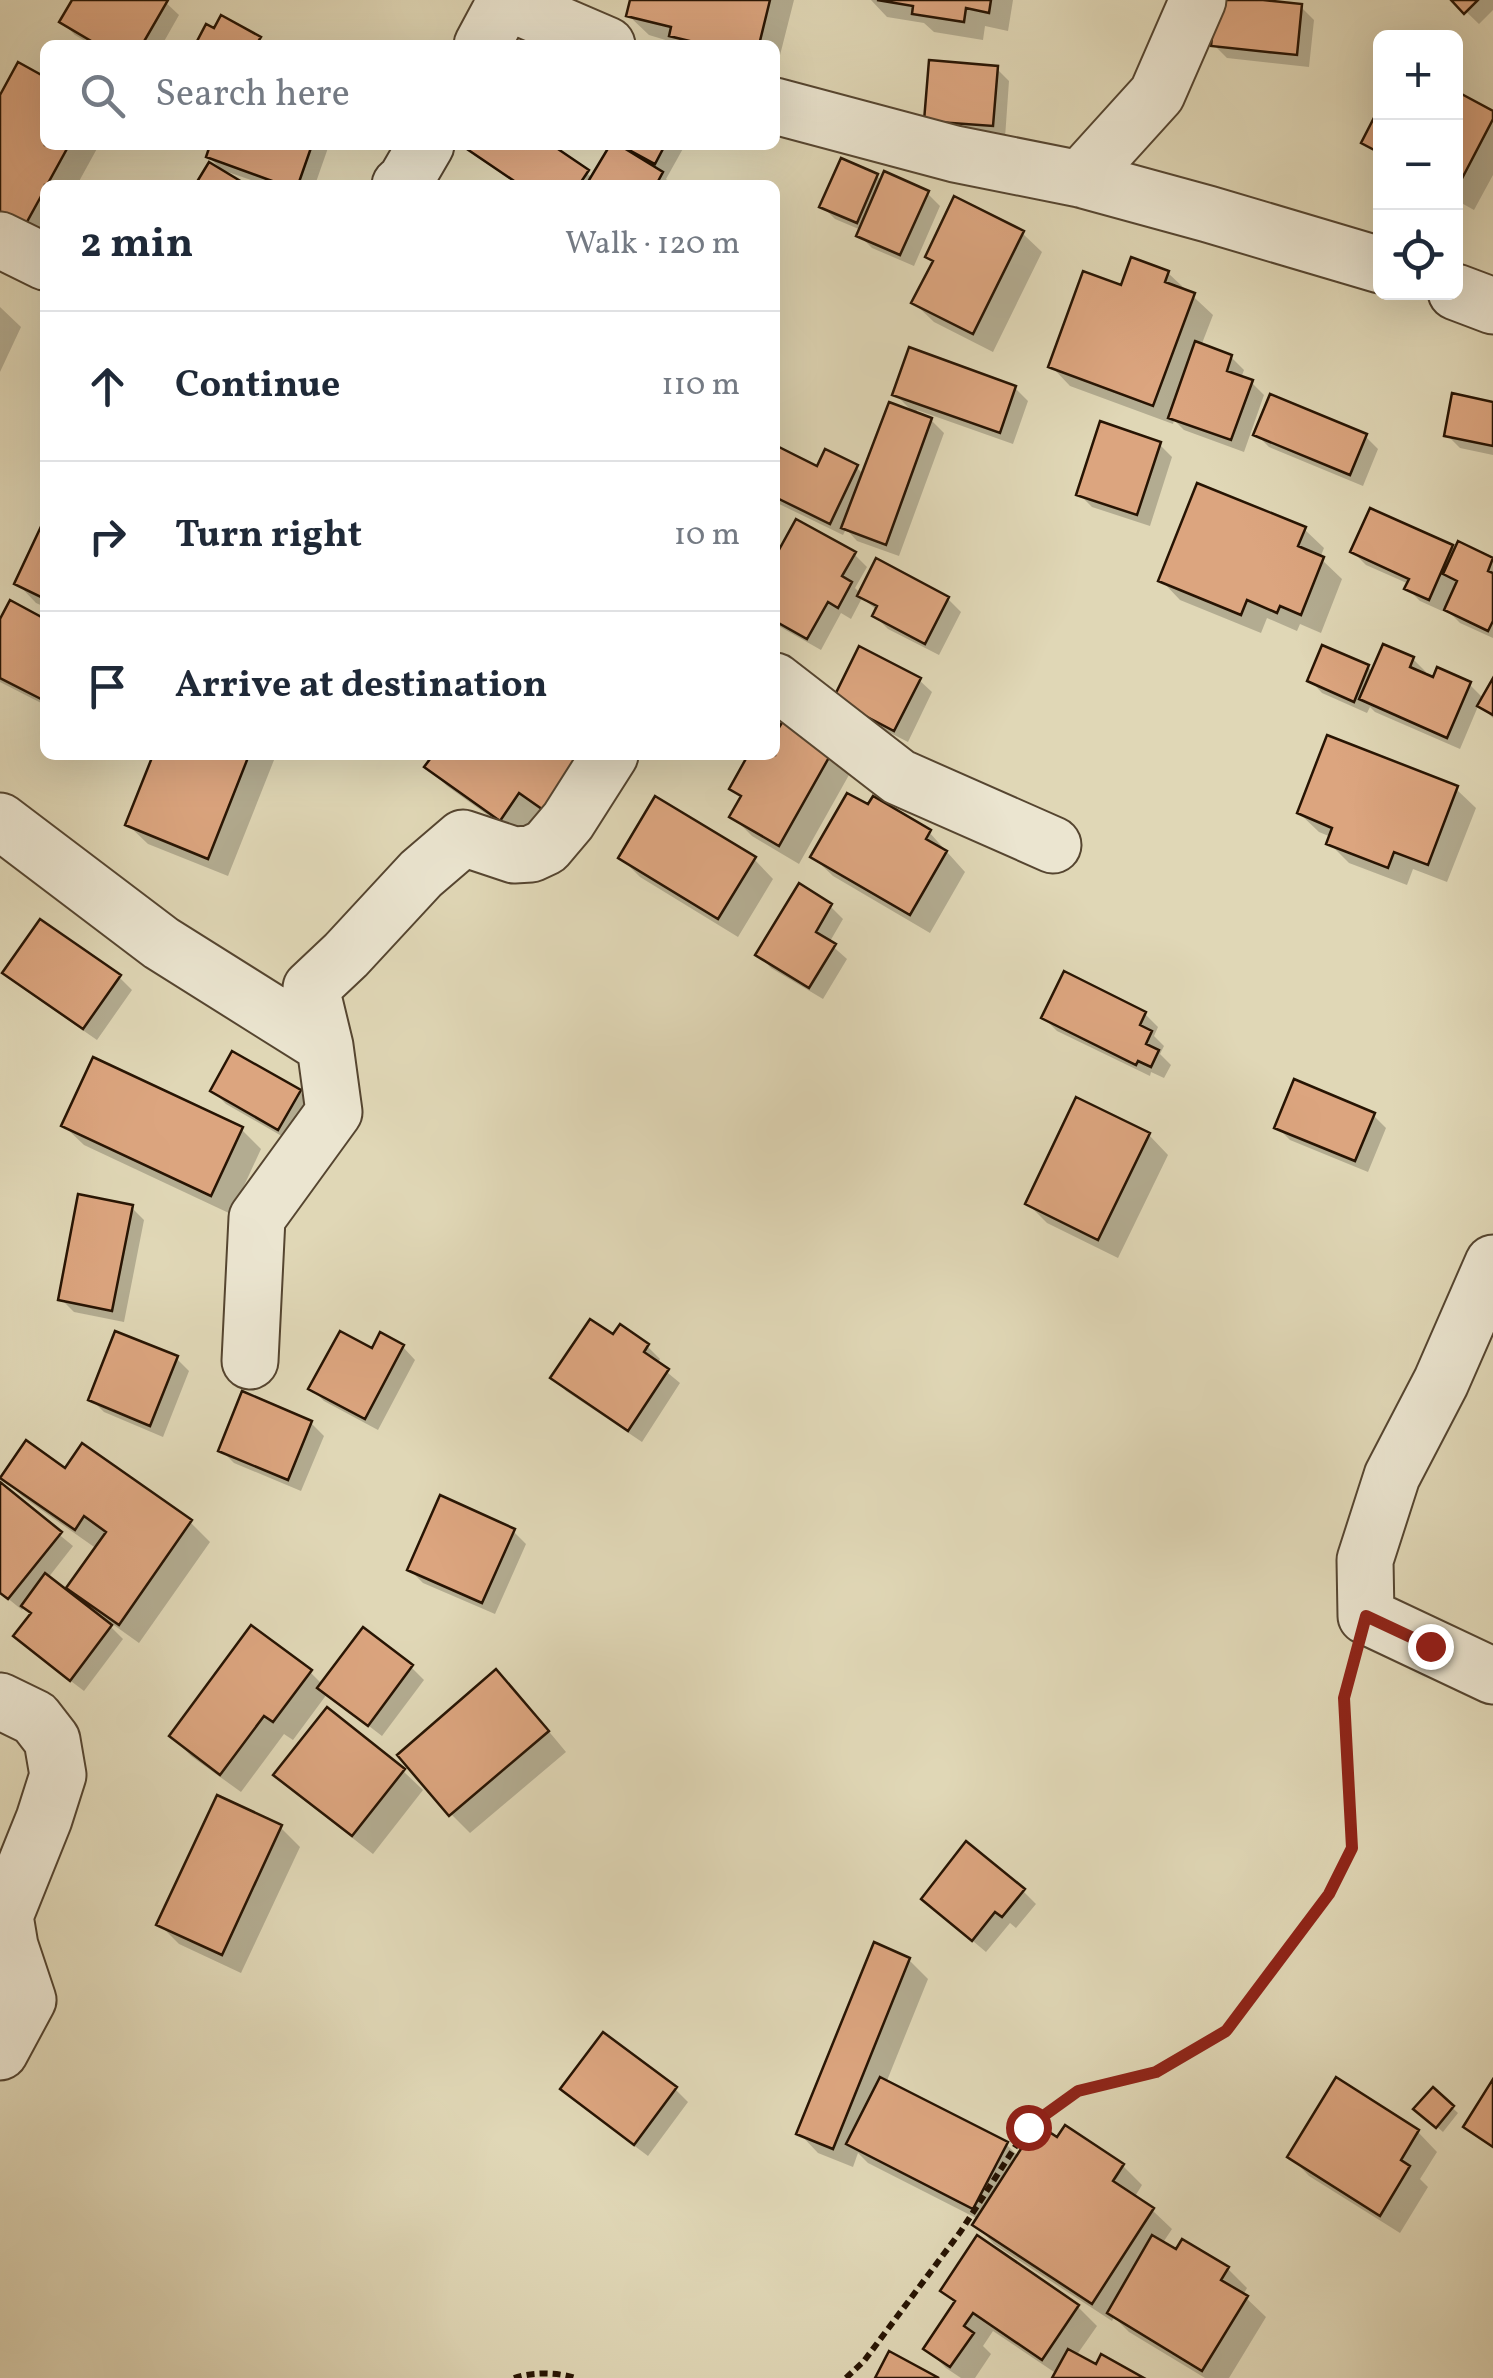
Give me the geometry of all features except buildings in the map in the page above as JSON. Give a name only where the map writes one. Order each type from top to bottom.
[{"type":"street","points":[[1080,179],[1157,94],[1198,0]]},
{"type":"street","points":[[496,16],[589,40]]},
{"type":"street","points":[[780,107],[955,154],[1080,179],[1373,263]]},
{"type":"street","points":[[406,180],[423,150]]},
{"type":"street","points":[[0,240],[40,260]]},
{"type":"street","points":[[1463,295],[1493,306]]},
{"type":"street","points":[[780,685],[900,777],[1053,845]]},
{"type":"street","points":[[250,1361],[256,1218],[334,1112],[312,988],[421,874],[462,838],[514,855],[531,854],[546,846],[568,821],[607,760]]},
{"type":"street","points":[[0,821],[161,943],[325,1046]]},
{"type":"street","points":[[1493,1263],[1440,1382],[1392,1476],[1365,1560],[1366,1616],[1493,1676]]},
{"type":"street","points":[[0,1701],[34,1718],[52,1740],[58,1775],[5,1916],[10,1946],[28,2000],[0,2052]]},
{"type":"path","points":[[846,2378],[864,2361],[961,2231],[1028,2127],[1078,2091],[1156,2072],[1226,2031],[1329,1894],[1352,1848],[1344,1698],[1366,1616]]},
{"type":"path","points":[[514,2378],[562,2374],[575,2378]]},
{"type":"route","points":[[1028,2127],[1078,2091],[1156,2072],[1226,2031],[1329,1894],[1352,1848],[1344,1698],[1366,1616],[1430,1646]]}]
